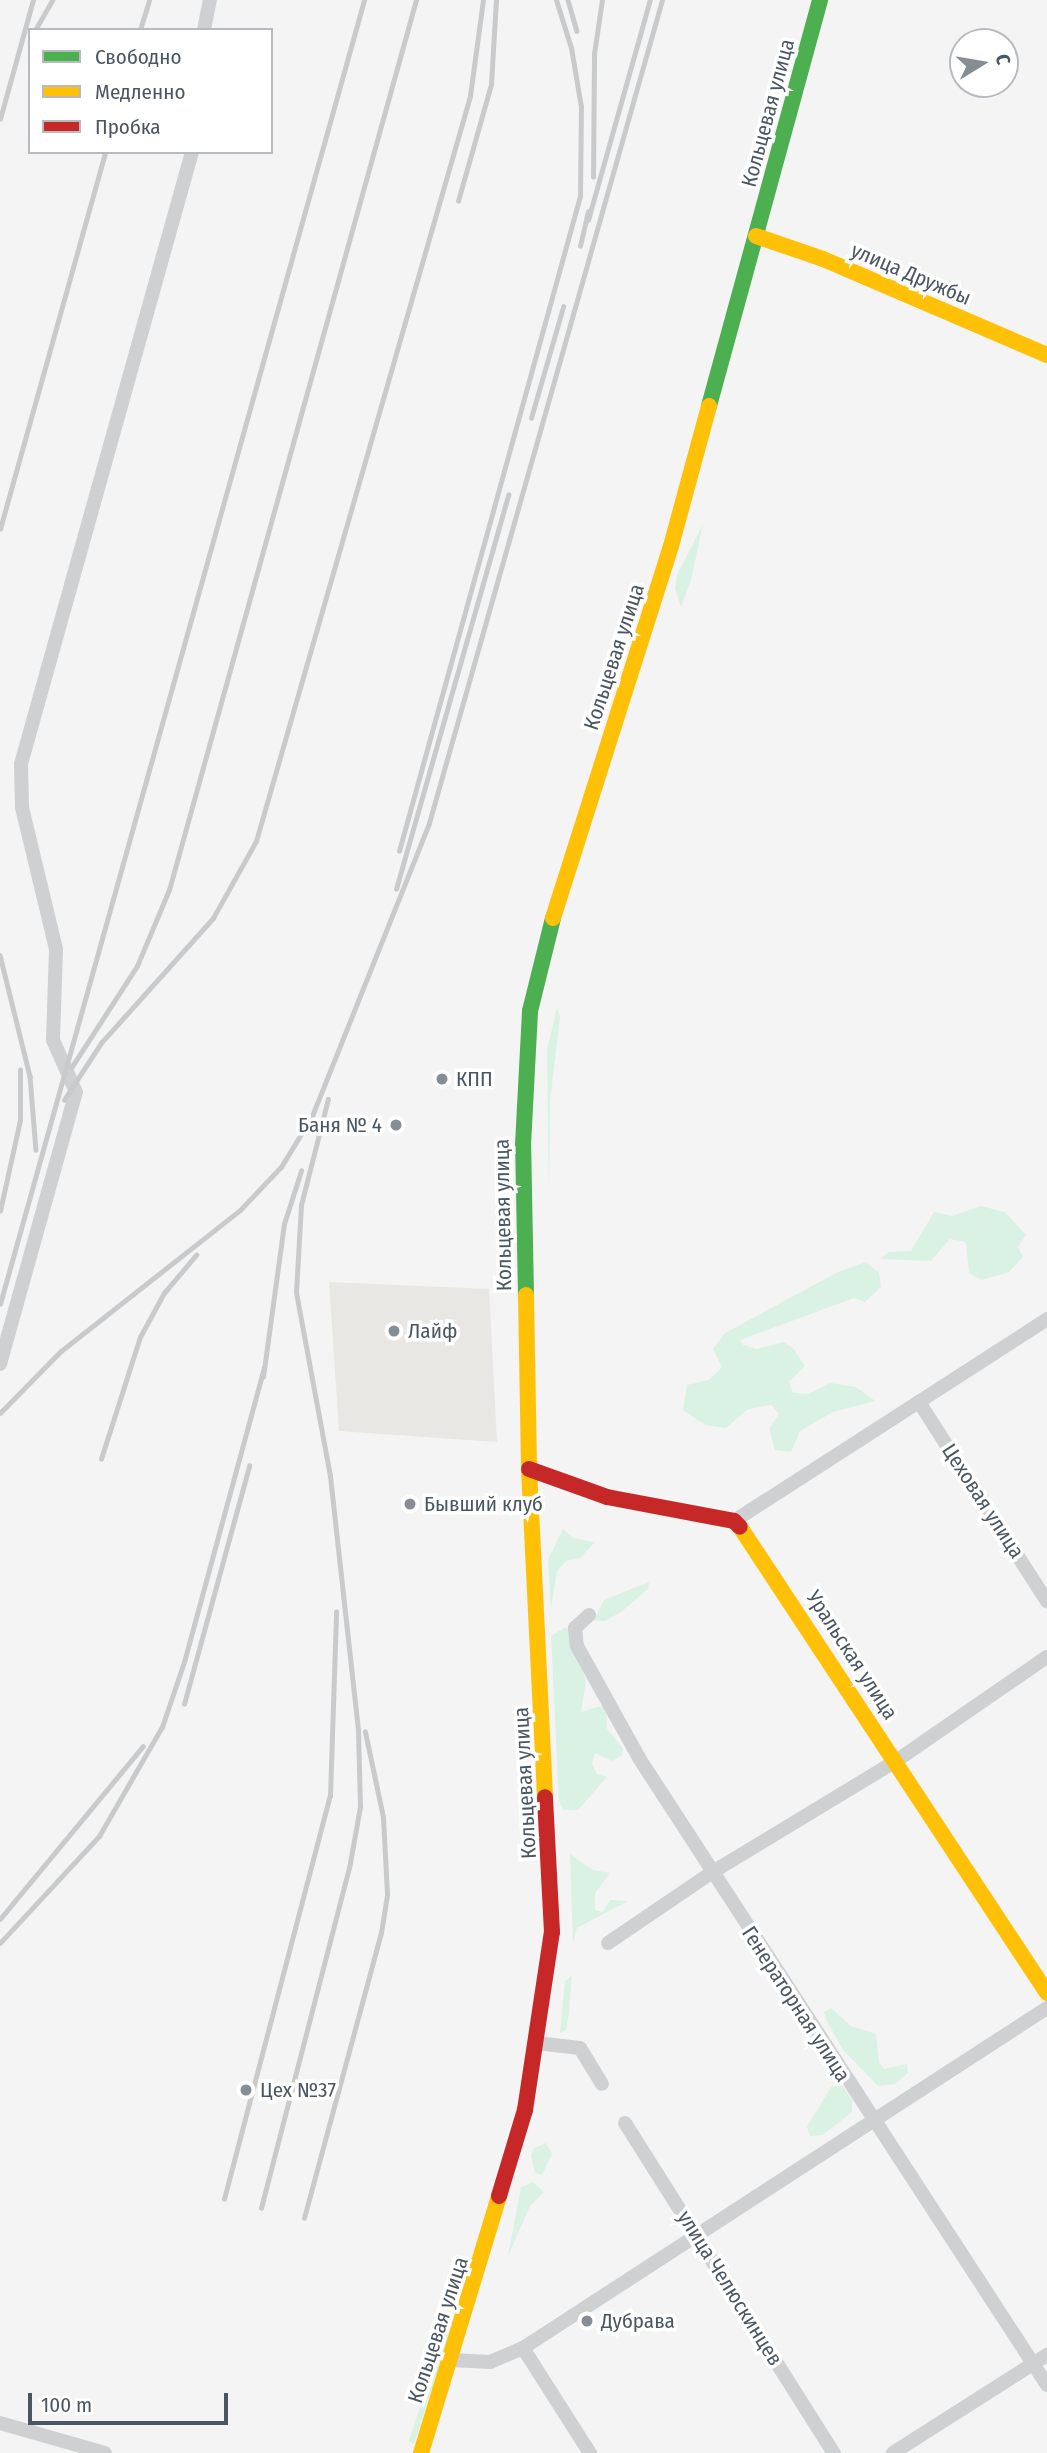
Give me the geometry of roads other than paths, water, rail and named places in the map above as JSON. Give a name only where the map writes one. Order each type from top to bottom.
[{"type":"street","points":[[204,28],[210,0]]},
{"type":"street","name":"Кольцевая улица","points":[[421,2453],[515,2150],[537,2043],[552,1932],[552,1887],[529,1469],[523,1145],[530,1011],[557,902],[671,546],[820,0]]},
{"type":"street","points":[[0,1364],[76,1091],[53,1040],[56,949],[22,807],[21,764],[190,154]]},
{"type":"street","name":"улица Дружбы","points":[[756,236],[823,259],[1047,355]]},
{"type":"street","points":[[529,1469],[607,1497],[734,1521],[1047,1319]]},
{"type":"street","name":"Цеховая улица","points":[[919,1402],[1047,1601]]},
{"type":"street","name":"Уральская улица","points":[[734,1521],[752,1541],[1047,1993]]},
{"type":"street","name":"Генераторная улица","points":[[589,1615],[575,1628],[577,1646],[711,1873],[1047,2385]]},
{"type":"street","points":[[608,1943],[711,1873],[896,1761],[1047,1657]]},
{"type":"street","points":[[451,2360],[490,2362],[523,2348],[698,2236],[871,2119],[1047,2008]]},
{"type":"street","points":[[537,2043],[580,2048],[602,2084]]},
{"type":"street","name":"улица Челюскинцев","points":[[625,2123],[834,2453]]},
{"type":"street","points":[[523,2348],[590,2453]]},
{"type":"street","points":[[893,2453],[1047,2355]]},
{"type":"street","points":[[0,2423],[105,2453]]},
{"type":"railway","points":[[0,119],[33,0]]},
{"type":"railway","points":[[36,28],[52,0]]},
{"type":"railway","points":[[141,28],[149,0]]},
{"type":"railway","points":[[0,1304],[364,0]]},
{"type":"railway","points":[[71,1068],[137,966],[169,890],[416,0]]},
{"type":"railway","points":[[64,1100],[101,1043],[213,918],[256,841],[470,96],[483,0]]},
{"type":"railway","points":[[458,201],[491,84],[496,0]]},
{"type":"railway","points":[[399,851],[580,196],[581,107],[571,48],[556,0]]},
{"type":"railway","points":[[568,0],[577,31]]},
{"type":"railway","points":[[593,177],[594,54],[602,0]]},
{"type":"railway","points":[[588,220],[650,0]]},
{"type":"railway","points":[[0,1413],[61,1351],[240,1210],[281,1167],[312,1116],[429,823],[662,0]]},
{"type":"railway","points":[[0,529],[104,154]]},
{"type":"railway","points":[[580,246],[588,212]]},
{"type":"railway","points":[[531,418],[563,307]]},
{"type":"railway","points":[[396,889],[508,495]]},
{"type":"railway","points":[[0,955],[30,1076],[36,1150]]},
{"type":"railway","points":[[0,1211],[20,1120],[20,1070]]},
{"type":"railway","points":[[261,2208],[350,1863],[360,1807],[358,1730],[330,1476],[296,1292],[301,1205],[328,1099]]},
{"type":"railway","points":[[263,1377],[284,1224],[301,1171]]},
{"type":"railway","points":[[101,1459],[140,1337],[164,1293],[196,1255]]},
{"type":"railway","points":[[0,1943],[99,1836],[162,1727],[184,1662],[264,1368]]},
{"type":"railway","points":[[184,1704],[249,1466]]},
{"type":"railway","points":[[224,2199],[330,1796],[336,1612]]},
{"type":"railway","points":[[304,2218],[381,1933],[387,1894],[383,1817],[365,1732]]},
{"type":"railway","points":[[0,1919],[143,1746]]},
{"type":"place","name":"КПП","points":[[442,1079]]},
{"type":"place","name":"Баня № 4","points":[[396,1125]]},
{"type":"place","name":"Лайф","points":[[394,1331]]},
{"type":"place","name":"Бывший клуб","points":[[410,1504]]},
{"type":"place","name":"Цех №37","points":[[246,2090]]},
{"type":"place","name":"Дубрава","points":[[587,2321]]}]
